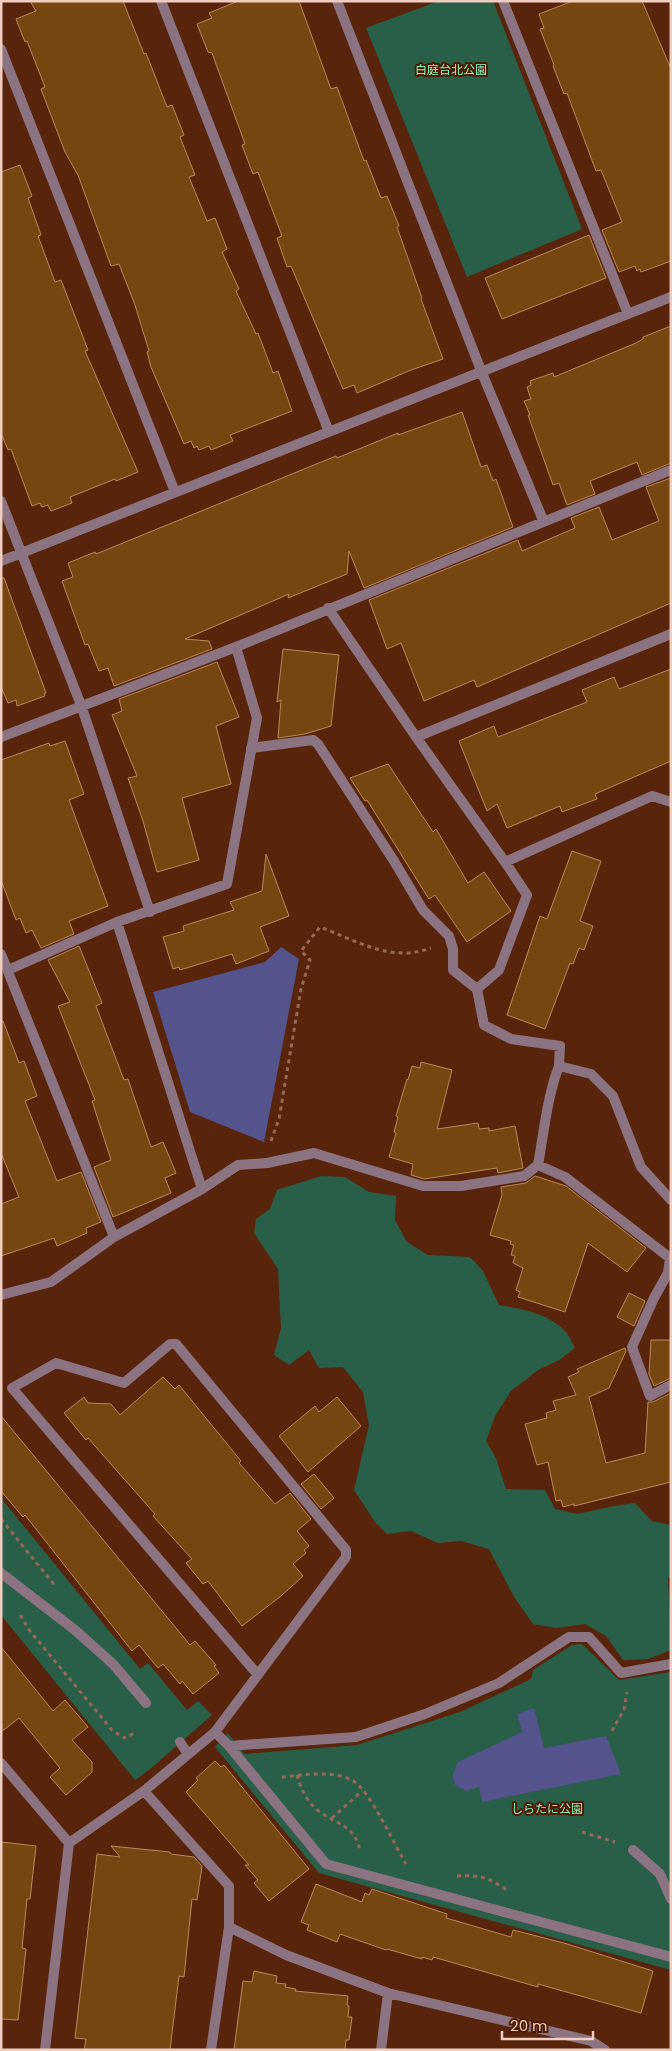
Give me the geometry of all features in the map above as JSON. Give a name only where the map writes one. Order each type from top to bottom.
[{"type":"street","points":[[160,1],[329,432]]},
{"type":"street","points":[[337,1],[482,373],[544,520]]},
{"type":"street","points":[[504,1],[628,314]]},
{"type":"street","points":[[1,49],[175,492]]},
{"type":"street","points":[[1,561],[671,297]]},
{"type":"street","points":[[1,736],[236,647],[544,520],[671,470]]},
{"type":"street","points":[[1,501],[81,705],[150,912]]},
{"type":"street","points":[[328,608],[527,896],[499,970],[477,989]]},
{"type":"street","points":[[416,737],[671,634]]},
{"type":"street","points":[[8,970],[117,922],[227,884],[257,718],[236,647]]},
{"type":"street","points":[[1,1295],[51,1282],[114,1238],[202,1189],[238,1165],[267,1163],[314,1153],[423,1186],[461,1186],[524,1176],[538,1166],[553,1081],[559,1066],[560,1046],[511,1039],[484,1025],[477,989],[453,970],[454,949],[450,940],[423,910],[394,861],[318,744],[313,740],[251,748]]},
{"type":"street","points":[[505,862],[652,796],[671,802]]},
{"type":"street","points":[[117,922],[202,1189]]},
{"type":"street","points":[[1,954],[114,1238]]},
{"type":"street","points":[[559,1066],[591,1074],[613,1096],[641,1167],[671,1200]]},
{"type":"street","points":[[538,1166],[565,1177],[670,1258],[669,1273],[654,1298],[632,1348],[650,1396],[671,1385]]},
{"type":"street","points":[[69,1843],[144,1791],[215,1732],[258,1675],[346,1557],[346,1550],[176,1344],[170,1344],[124,1384],[56,1363],[12,1388],[258,1675]]},
{"type":"street","points":[[1,1573],[114,1664],[146,1703]]},
{"type":"street","points":[[229,1746],[356,1737],[425,1714],[499,1683],[569,1638],[589,1637],[621,1672],[671,1664]]},
{"type":"street","points":[[215,1732],[229,1746],[326,1864],[671,1958]]},
{"type":"street","points":[[180,1742],[188,1754]]},
{"type":"street","points":[[1,1763],[69,1843],[45,2050]]},
{"type":"street","points":[[144,1791],[229,1886],[229,1927],[211,2050]]},
{"type":"street","points":[[633,1850],[667,1881],[671,1899]]},
{"type":"street","points":[[229,1927],[286,1955],[388,1993],[590,2041],[605,2050]]},
{"type":"street","points":[[381,2050],[388,1993]]},
{"type":"path","points":[[267,1163],[270,1144],[279,1120],[301,989],[310,960],[301,950],[320,927],[389,953],[404,954],[425,950],[450,940]]},
{"type":"path","points":[[1,1519],[57,1588],[60,1597],[49,1610]]},
{"type":"path","points":[[27,1593],[20,1615],[30,1631],[112,1730],[124,1738],[135,1732]]},
{"type":"path","points":[[612,1731],[624,1709],[628,1696],[621,1672]]},
{"type":"path","points":[[257,1780],[297,1775],[336,1775],[354,1782],[369,1797],[407,1867],[409,1887]]},
{"type":"path","points":[[297,1775],[307,1798],[319,1812],[343,1824],[356,1837],[360,1850],[355,1872]]},
{"type":"path","points":[[332,1818],[362,1791]]},
{"type":"path","points":[[582,1832],[604,1837],[633,1850]]},
{"type":"green space","name":"白庭台北公園","points":[[439,1],[493,1],[582,229],[467,277],[366,28]]},
{"type":"green space","points":[[321,1176],[345,1177],[369,1192],[396,1196],[395,1220],[407,1242],[428,1255],[470,1257],[483,1271],[499,1305],[525,1310],[542,1316],[558,1325],[566,1333],[575,1348],[559,1360],[538,1370],[511,1391],[495,1416],[486,1441],[496,1458],[506,1489],[545,1490],[555,1509],[577,1514],[635,1503],[652,1521],[671,1525],[671,1577],[668,1578],[671,1650],[648,1659],[623,1660],[606,1636],[585,1624],[556,1628],[533,1624],[514,1597],[489,1549],[461,1541],[438,1543],[411,1531],[387,1534],[375,1522],[354,1490],[369,1425],[363,1392],[343,1367],[319,1368],[309,1350],[289,1365],[274,1355],[281,1328],[278,1269],[254,1233],[256,1219],[270,1209],[277,1190]]},
{"type":"green space","points":[[1,1498],[140,1669],[148,1663],[187,1710],[198,1701],[212,1715],[135,1780],[1,1615]]},
{"type":"green space","name":"しらたに公園","points":[[582,1644],[619,1680],[671,1672],[671,1970],[319,1873],[215,1747],[228,1733],[244,1754],[357,1745],[460,1712],[531,1679],[533,1670],[572,1645]]},
{"type":"shaded area","points":[[281,947],[299,959],[264,1142],[190,1112],[153,992],[265,962]]},
{"type":"shaded area","points":[[534,1708],[544,1748],[606,1736],[621,1774],[482,1802],[479,1787],[466,1791],[455,1785],[453,1775],[458,1762],[522,1732],[517,1714]]},
{"type":"building","points":[[30,1],[123,1],[167,107],[172,105],[184,135],[180,137],[195,175],[189,177],[207,221],[215,218],[227,249],[222,252],[239,289],[236,291],[256,334],[258,333],[273,373],[278,371],[292,411],[230,435],[233,441],[211,450],[209,446],[199,450],[197,446],[194,448],[191,441],[184,444],[151,367],[147,352],[149,351],[135,305],[119,264],[111,266],[78,175],[65,152],[41,89],[45,87],[16,19],[36,11]]},
{"type":"building","points":[[238,1],[299,1],[331,89],[337,87],[364,161],[366,160],[381,198],[387,196],[399,226],[397,227],[443,359],[411,370],[357,393],[354,385],[343,389],[291,266],[287,267],[277,238],[282,236],[258,172],[253,174],[242,145],[245,144],[212,53],[208,52],[197,24],[212,18],[209,13]]},
{"type":"building","points":[[573,1],[642,1],[671,69],[671,261],[641,272],[640,269],[637,271],[635,266],[619,272],[602,230],[622,222],[601,170],[596,171],[567,93],[564,94],[540,29],[544,28],[539,14]]},
{"type":"building","points":[[20,165],[32,196],[28,198],[41,235],[38,236],[55,282],[61,280],[88,350],[85,351],[138,472],[70,497],[72,503],[51,511],[48,505],[42,507],[40,503],[32,506],[11,449],[8,450],[1,433],[1,172]]},
{"type":"building","points":[[589,235],[606,278],[502,319],[485,278]]},
{"type":"building","points":[[671,326],[671,463],[642,475],[637,462],[590,481],[595,494],[567,505],[559,483],[553,485],[528,415],[530,415],[524,401],[531,399],[527,387],[531,385],[530,381],[553,373],[554,377],[636,343],[643,339],[643,337]]},
{"type":"building","points":[[462,412],[481,467],[487,465],[493,481],[496,479],[513,527],[364,588],[349,551],[347,574],[288,598],[289,594],[185,639],[209,641],[212,649],[114,686],[108,668],[99,671],[88,644],[85,645],[62,581],[73,577],[68,563],[95,552],[96,554],[336,456],[337,458],[398,433],[398,435]]},
{"type":"building","points":[[671,478],[671,603],[477,687],[474,680],[424,701],[401,643],[387,649],[369,600],[518,540],[522,551],[575,528],[571,518],[599,507],[612,540],[659,521],[646,487]]},
{"type":"building","points":[[1,578],[4,578],[46,693],[44,694],[45,696],[17,706],[16,700],[8,703],[1,687]]},
{"type":"building","points":[[283,649],[339,655],[331,726],[305,734],[278,738],[281,700],[277,702]]},
{"type":"building","points":[[217,662],[239,717],[216,726],[231,784],[182,798],[199,860],[157,872],[143,821],[128,778],[137,776],[112,715],[122,711],[119,699]]},
{"type":"building","points":[[671,669],[671,761],[595,794],[597,799],[562,812],[560,806],[507,828],[497,804],[487,811],[459,741],[494,726],[498,737],[587,702],[582,690],[614,677],[619,689]]},
{"type":"building","points":[[65,741],[84,794],[69,800],[108,906],[69,921],[74,934],[41,948],[32,930],[26,933],[20,918],[16,920],[1,880],[1,760],[49,743],[50,746]]},
{"type":"building","points":[[388,764],[433,832],[436,829],[468,883],[484,872],[511,911],[467,942],[435,895],[429,899],[367,800],[365,801],[350,778]]},
{"type":"building","points":[[572,851],[601,861],[580,921],[593,926],[584,950],[579,948],[573,964],[570,963],[545,1029],[507,1015],[540,916],[547,919]]},
{"type":"building","points":[[266,854],[289,916],[260,927],[269,951],[236,964],[232,954],[180,970],[179,967],[173,969],[163,937],[184,931],[183,926],[234,910],[230,902],[262,891]]},
{"type":"building","points":[[79,946],[102,1003],[96,1006],[124,1080],[128,1079],[151,1147],[163,1142],[176,1173],[165,1178],[171,1193],[113,1217],[94,1167],[111,1160],[92,1101],[95,1100],[58,1006],[70,1002],[48,960]]},
{"type":"building","points":[[3,1021],[19,1063],[24,1061],[37,1096],[25,1101],[57,1181],[81,1172],[101,1222],[86,1228],[87,1233],[57,1246],[54,1238],[1,1256],[1,1204],[19,1197],[1,1153],[1,1022]]},
{"type":"building","points":[[421,1062],[452,1070],[437,1129],[478,1123],[479,1129],[489,1128],[489,1131],[515,1126],[523,1168],[498,1173],[497,1168],[424,1179],[411,1175],[413,1164],[389,1157],[396,1133],[394,1132],[398,1117],[396,1116],[407,1079],[412,1066],[420,1068]]},
{"type":"building","points":[[535,1176],[566,1186],[646,1248],[627,1272],[588,1243],[565,1312],[518,1297],[520,1292],[516,1290],[523,1268],[513,1263],[515,1256],[511,1255],[514,1245],[510,1244],[511,1241],[490,1235],[502,1195],[501,1187],[526,1183]]},
{"type":"building","points":[[629,1293],[645,1301],[634,1326],[617,1317]]},
{"type":"building","points":[[651,1340],[671,1340],[671,1378],[654,1386],[649,1374]]},
{"type":"building","points":[[625,1348],[626,1351],[609,1388],[589,1397],[606,1463],[645,1453],[648,1402],[653,1402],[671,1393],[671,1482],[574,1506],[574,1504],[563,1507],[561,1500],[556,1501],[548,1462],[537,1465],[525,1424],[547,1418],[546,1413],[556,1410],[553,1401],[576,1395],[568,1377],[579,1372],[577,1369]]},
{"type":"building","points":[[163,1377],[175,1389],[179,1385],[241,1461],[239,1463],[275,1504],[290,1493],[311,1519],[297,1531],[309,1546],[304,1550],[306,1553],[293,1564],[303,1576],[281,1596],[242,1626],[208,1581],[203,1584],[186,1563],[192,1559],[153,1516],[155,1514],[88,1438],[86,1440],[64,1413],[84,1397],[88,1403],[111,1404],[120,1415]]},
{"type":"building","points":[[337,1397],[361,1426],[308,1472],[279,1436],[315,1406],[319,1412]]},
{"type":"building","points":[[1,1416],[190,1645],[195,1641],[216,1665],[214,1666],[219,1673],[193,1694],[182,1681],[180,1684],[163,1664],[158,1668],[139,1645],[132,1651],[25,1515],[23,1517],[1,1491]]},
{"type":"building","points":[[314,1474],[334,1498],[321,1509],[301,1484]]},
{"type":"building","points":[[1,1647],[53,1711],[65,1700],[88,1727],[72,1740],[92,1762],[92,1772],[66,1795],[50,1777],[60,1768],[19,1718],[1,1732]]},
{"type":"building","points":[[215,1761],[221,1767],[224,1765],[309,1869],[269,1901],[254,1883],[258,1880],[245,1865],[249,1865],[186,1792],[198,1780],[196,1778]]},
{"type":"building","points":[[1,1842],[36,1846],[30,1899],[27,1899],[22,1948],[26,1949],[18,2020],[1,2019]]},
{"type":"building","points":[[111,1846],[170,1852],[171,1854],[194,1857],[202,1866],[197,1900],[192,1899],[184,1977],[179,1976],[170,2050],[84,2050],[86,2039],[75,2038],[97,1854],[120,1857]]},
{"type":"building","points":[[316,1884],[362,1902],[365,1893],[369,1895],[372,1889],[447,1914],[446,1918],[511,1937],[513,1930],[564,1943],[653,1971],[641,2013],[538,1984],[538,1987],[433,1957],[432,1960],[422,1957],[422,1959],[386,1950],[340,1934],[337,1942],[307,1930],[309,1925],[301,1922]]},
{"type":"building","points":[[254,1971],[277,1976],[276,1983],[286,1984],[285,1987],[296,1989],[295,1991],[348,1996],[348,2017],[352,2017],[349,2040],[346,2040],[345,2050],[234,2050],[243,1981],[252,1982]]}]
